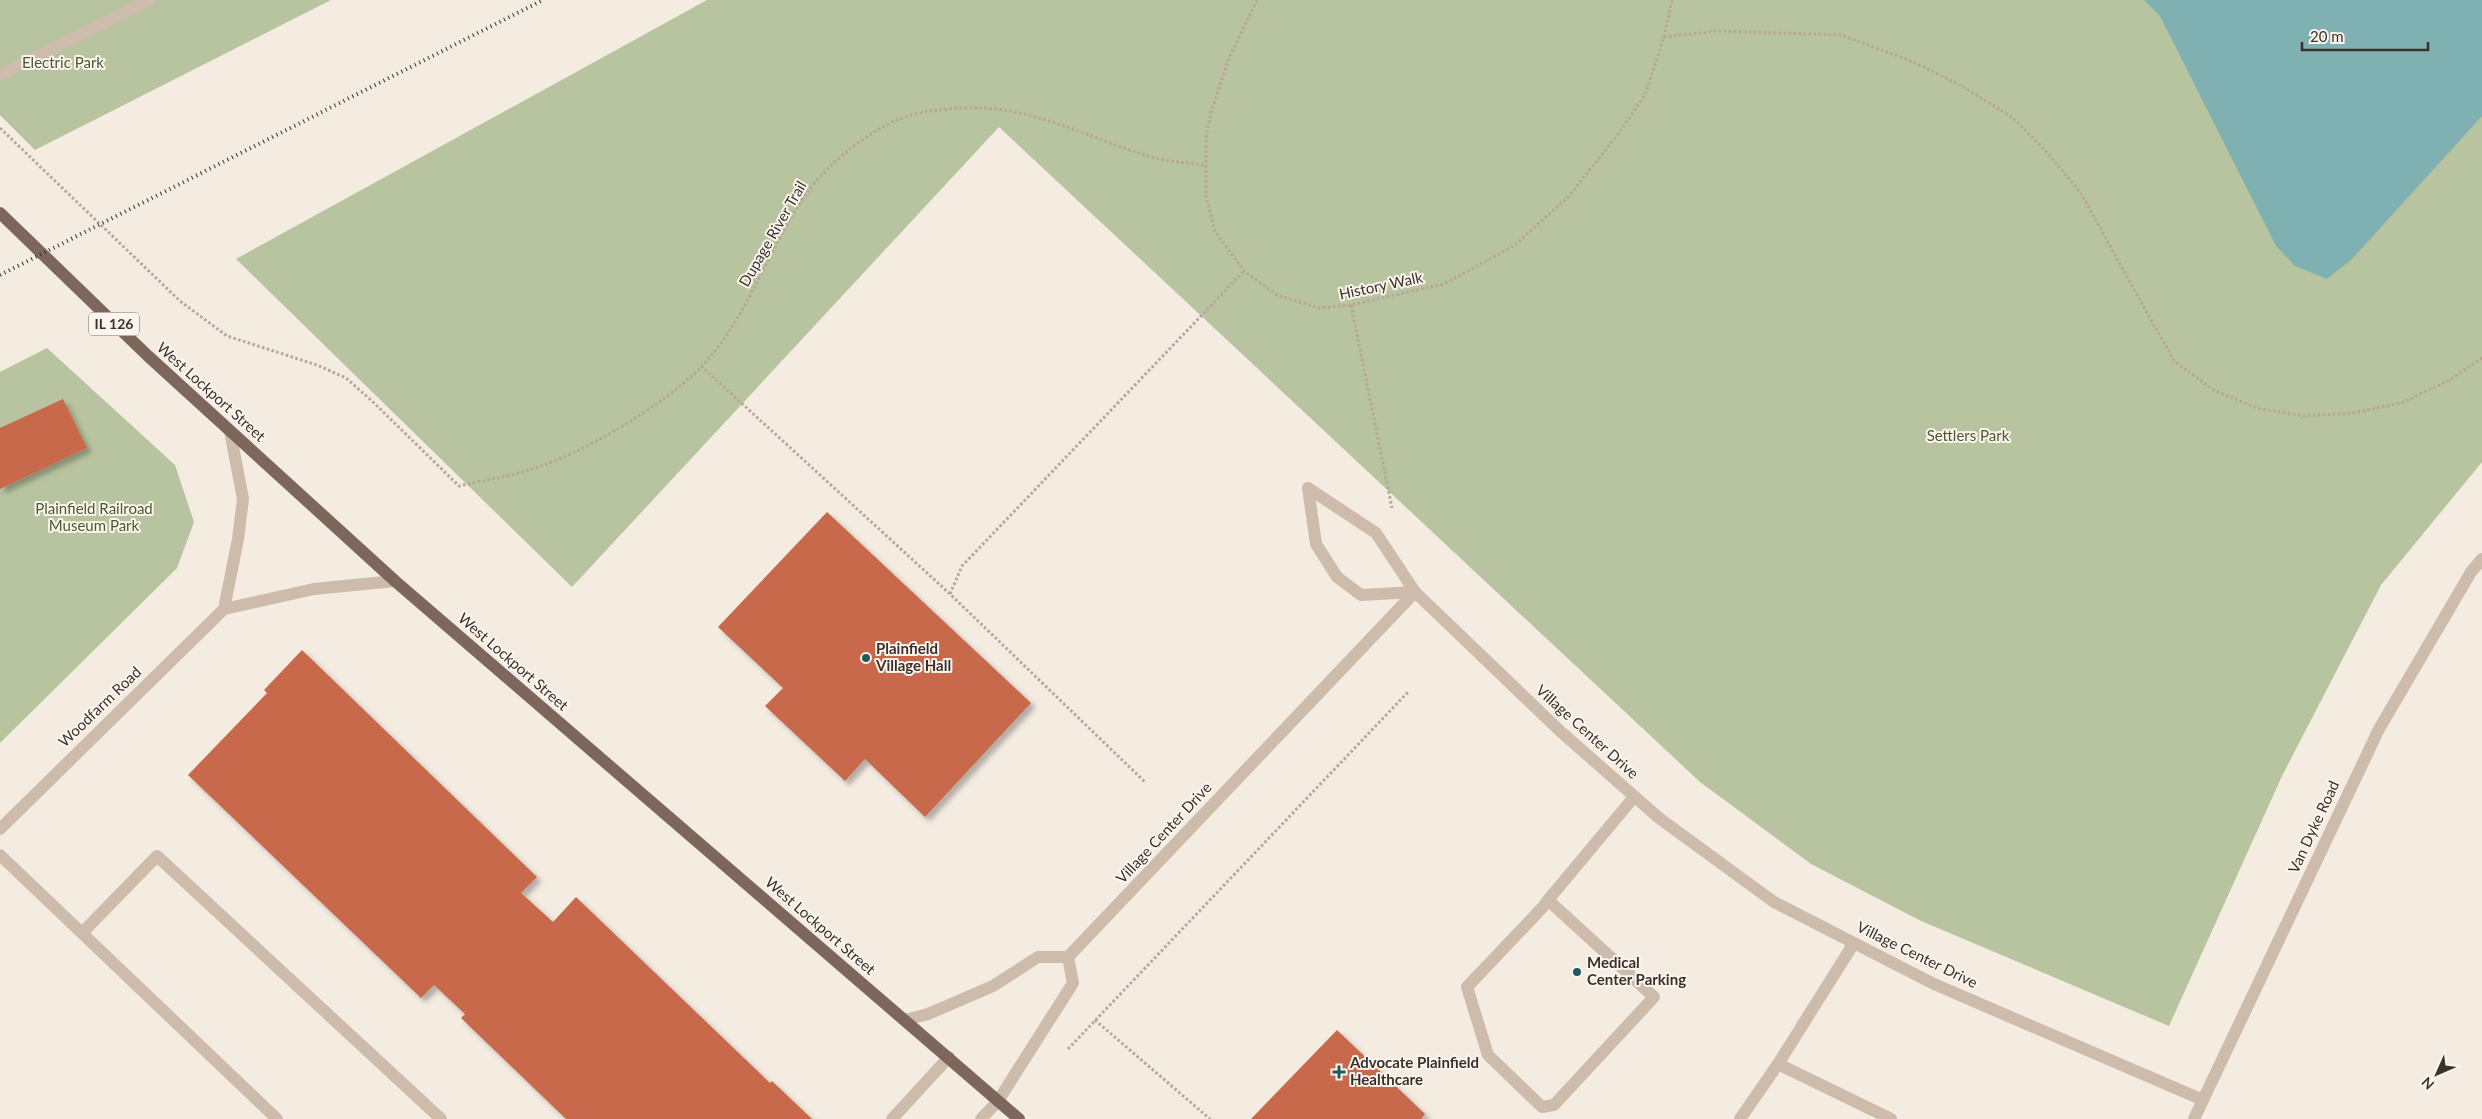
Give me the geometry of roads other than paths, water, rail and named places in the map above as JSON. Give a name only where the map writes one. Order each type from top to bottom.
[{"type":"main road","name":"West Lockport Street","points":[[0,213],[148,356],[395,581],[1019,1119]]},
{"type":"street","points":[[0,76],[149,0]]},
{"type":"street","points":[[230,432],[243,499],[238,540],[224,609],[314,589],[395,581]]},
{"type":"street","points":[[1308,488],[1376,533],[1415,592],[1361,595],[1337,577],[1316,544],[1308,488]]},
{"type":"street","name":"Van Dyke Road","points":[[2194,1119],[2379,729],[2471,572],[2482,559]]},
{"type":"street","name":"Village Center Drive","points":[[1068,957],[1415,592],[1560,731],[1659,818],[1774,902],[1934,984],[2203,1100]]},
{"type":"street","name":"Woodfarm Road","points":[[0,830],[224,609]]},
{"type":"street","points":[[1548,900],[1654,997],[1554,1104],[1542,1107],[1488,1055],[1467,987],[1548,900],[1634,796]]},
{"type":"street","points":[[0,855],[83,932],[277,1119]]},
{"type":"street","points":[[83,932],[157,856],[442,1119]]},
{"type":"street","points":[[1740,1119],[1778,1064],[1854,943]]},
{"type":"street","points":[[905,1020],[928,1014],[993,986],[1038,957],[1068,957],[1073,982],[998,1101],[981,1119]]},
{"type":"street","points":[[892,1119],[948,1058]]},
{"type":"street","points":[[1778,1064],[1891,1119]]},
{"type":"water","points":[[2144,0],[2482,0],[2482,116],[2352,259],[2327,279],[2295,266],[2276,246],[2160,16]]},
{"type":"railway","points":[[0,275],[543,0]]},
{"type":"place","name":"Plainfield Village Hall","points":[[866,658]]},
{"type":"place","name":"Medical Center Parking","points":[[1577,972]]},
{"type":"place","name":"Advocate Plainfield Healthcare","points":[[1339,1072]]},
{"type":"park label","name":"Electric Park","points":[[63,63]]},
{"type":"park label","name":"Settlers Park","points":[[1968,436]]},
{"type":"park label","name":"Plainfield Railroad Museum Park","points":[[94,518]]}]
